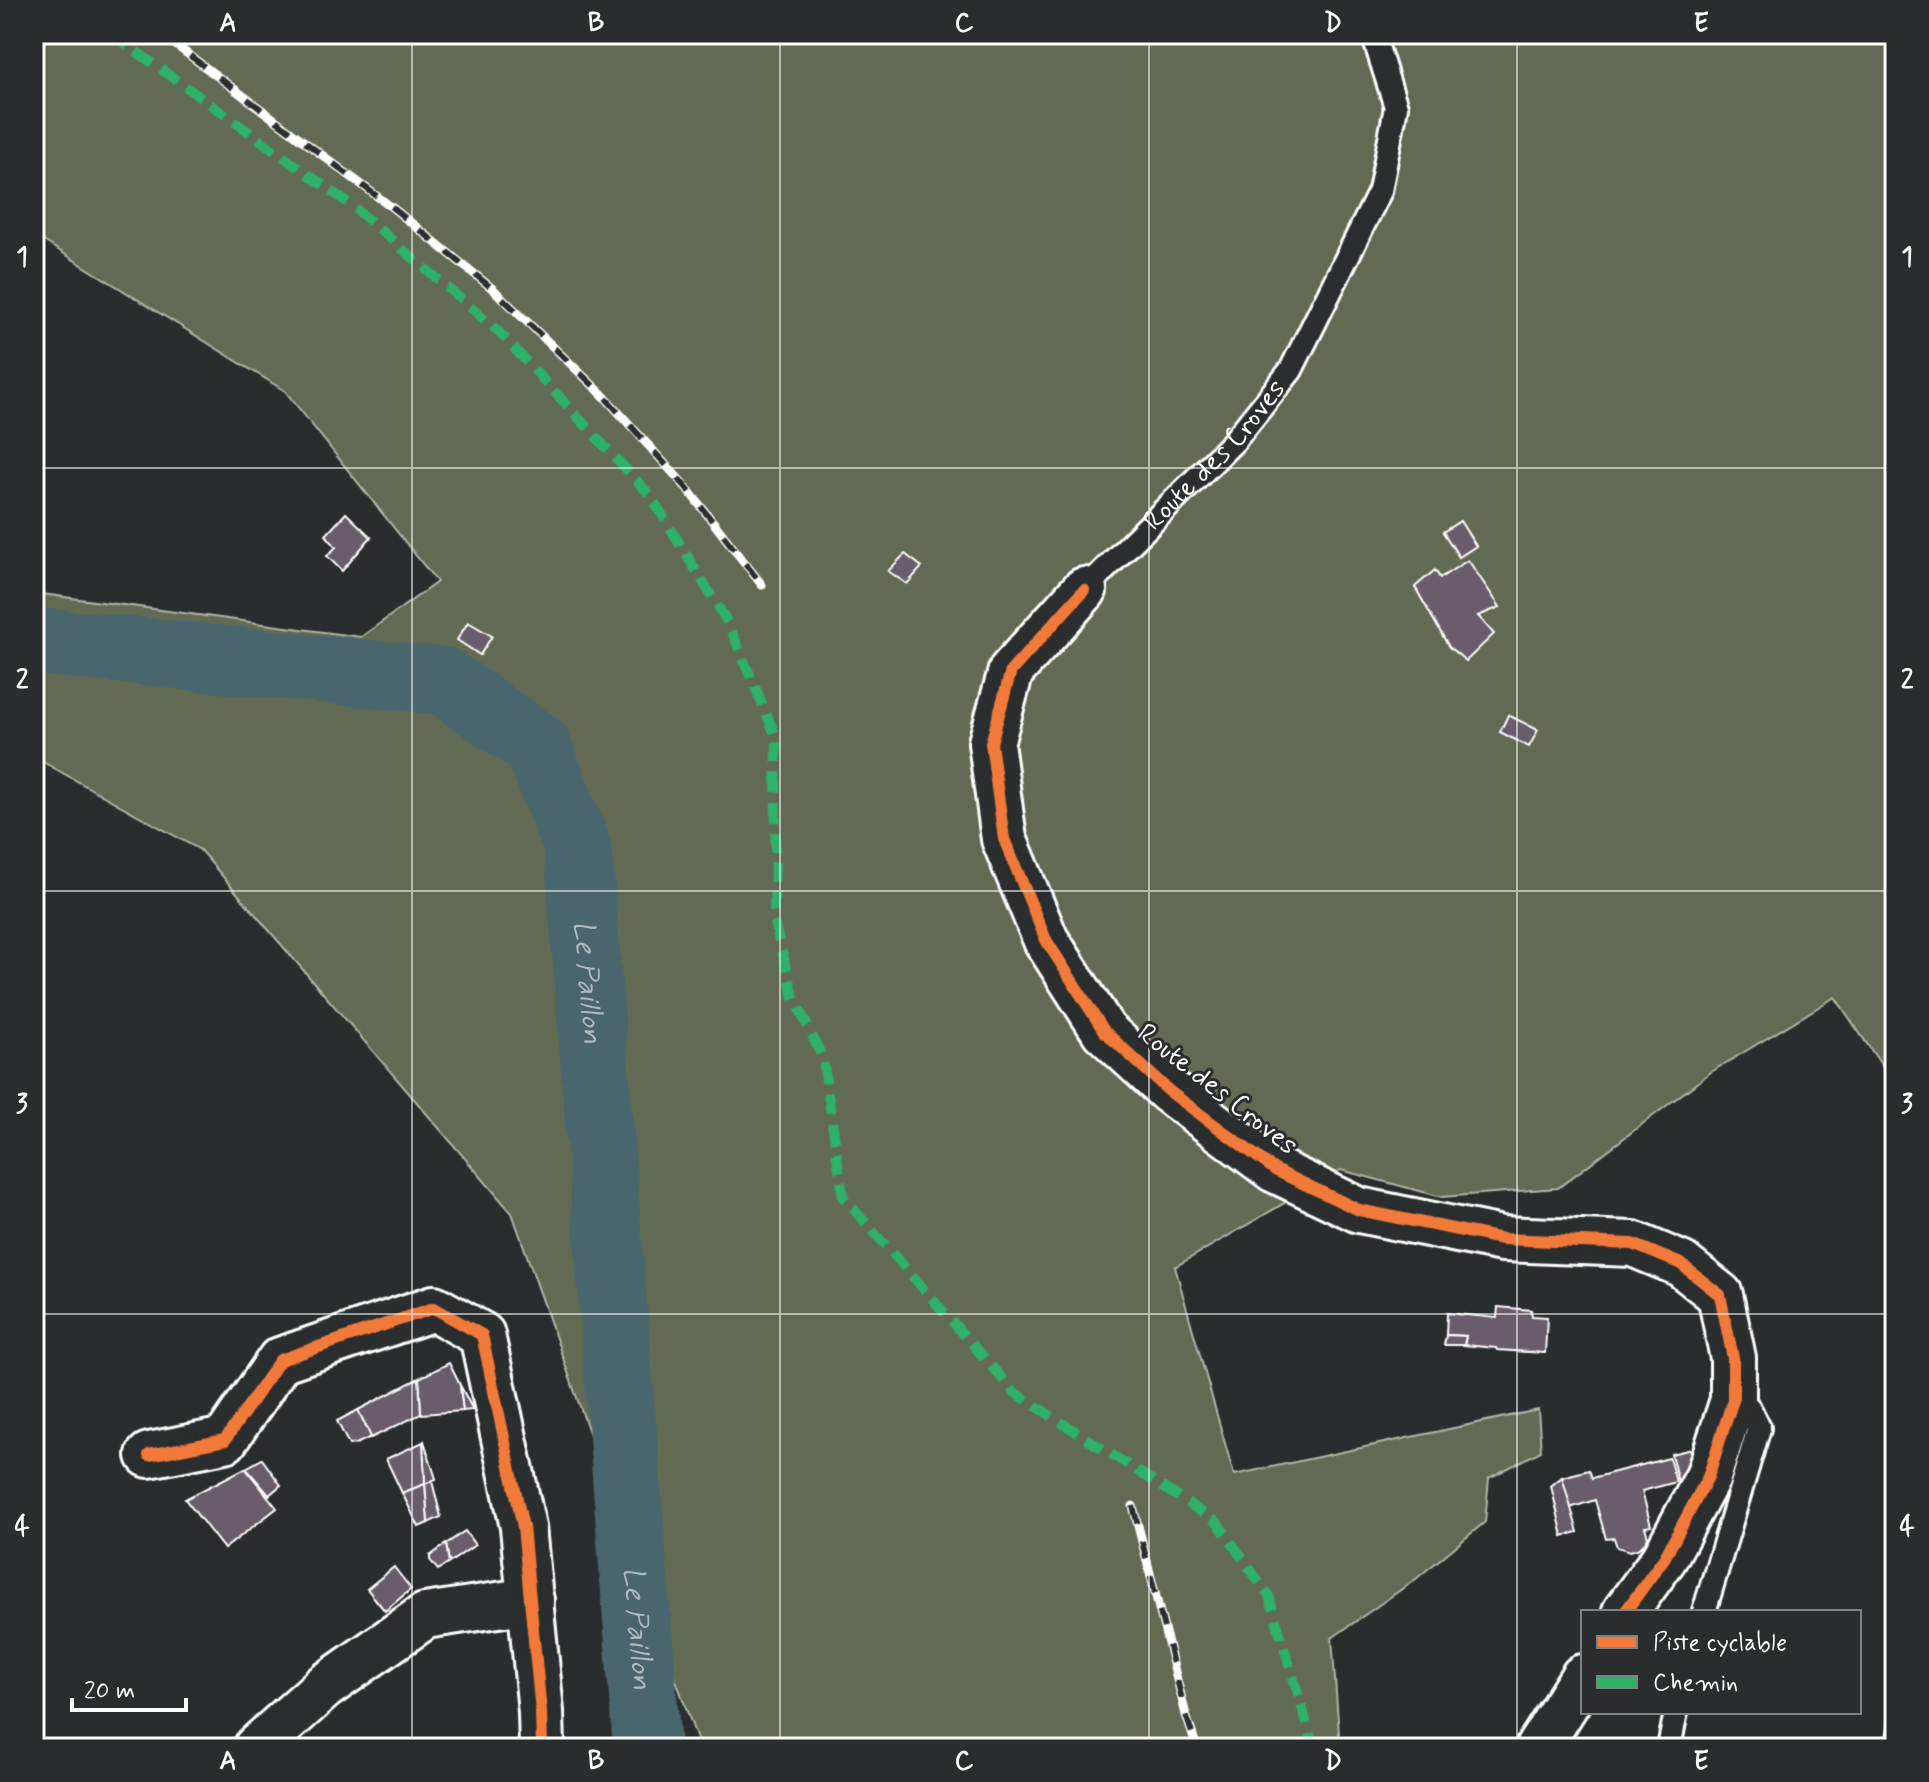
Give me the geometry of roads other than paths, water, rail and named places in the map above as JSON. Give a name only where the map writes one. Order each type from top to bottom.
[{"type":"street","name":"Route des Croves","points":[[1084,590],[1011,671],[991,743],[1004,839],[1046,940],[1104,1031],[1169,1091],[1275,1170],[1359,1210],[1502,1239],[1633,1244],[1681,1264],[1720,1295],[1733,1358],[1733,1400],[1708,1477],[1665,1557],[1626,1610]]},
{"type":"street","points":[[149,1455],[225,1440],[280,1360],[434,1308],[482,1335],[523,1527],[542,1748]]},
{"type":"street","points":[[256,1748],[324,1687],[425,1616],[531,1600]]},
{"type":"street","points":[[1538,1748],[1581,1680]]},
{"type":"lane","name":"Route des Croves","points":[[1084,590],[1234,441],[1291,370],[1380,191],[1396,107],[1373,34]]},
{"type":"lane","points":[[1705,1610],[1759,1428],[1749,1408],[1733,1400]]},
{"type":"lane","points":[[1669,1748],[1676,1714]]},
{"type":"waterway","name":"Le Paillon","points":[[34,641],[443,681],[537,745],[578,849],[647,1748]]},
{"type":"railway","points":[[161,34],[394,209],[493,289],[603,395],[685,486],[762,585]]},
{"type":"railway","points":[[1133,1506],[1197,1748]]}]
